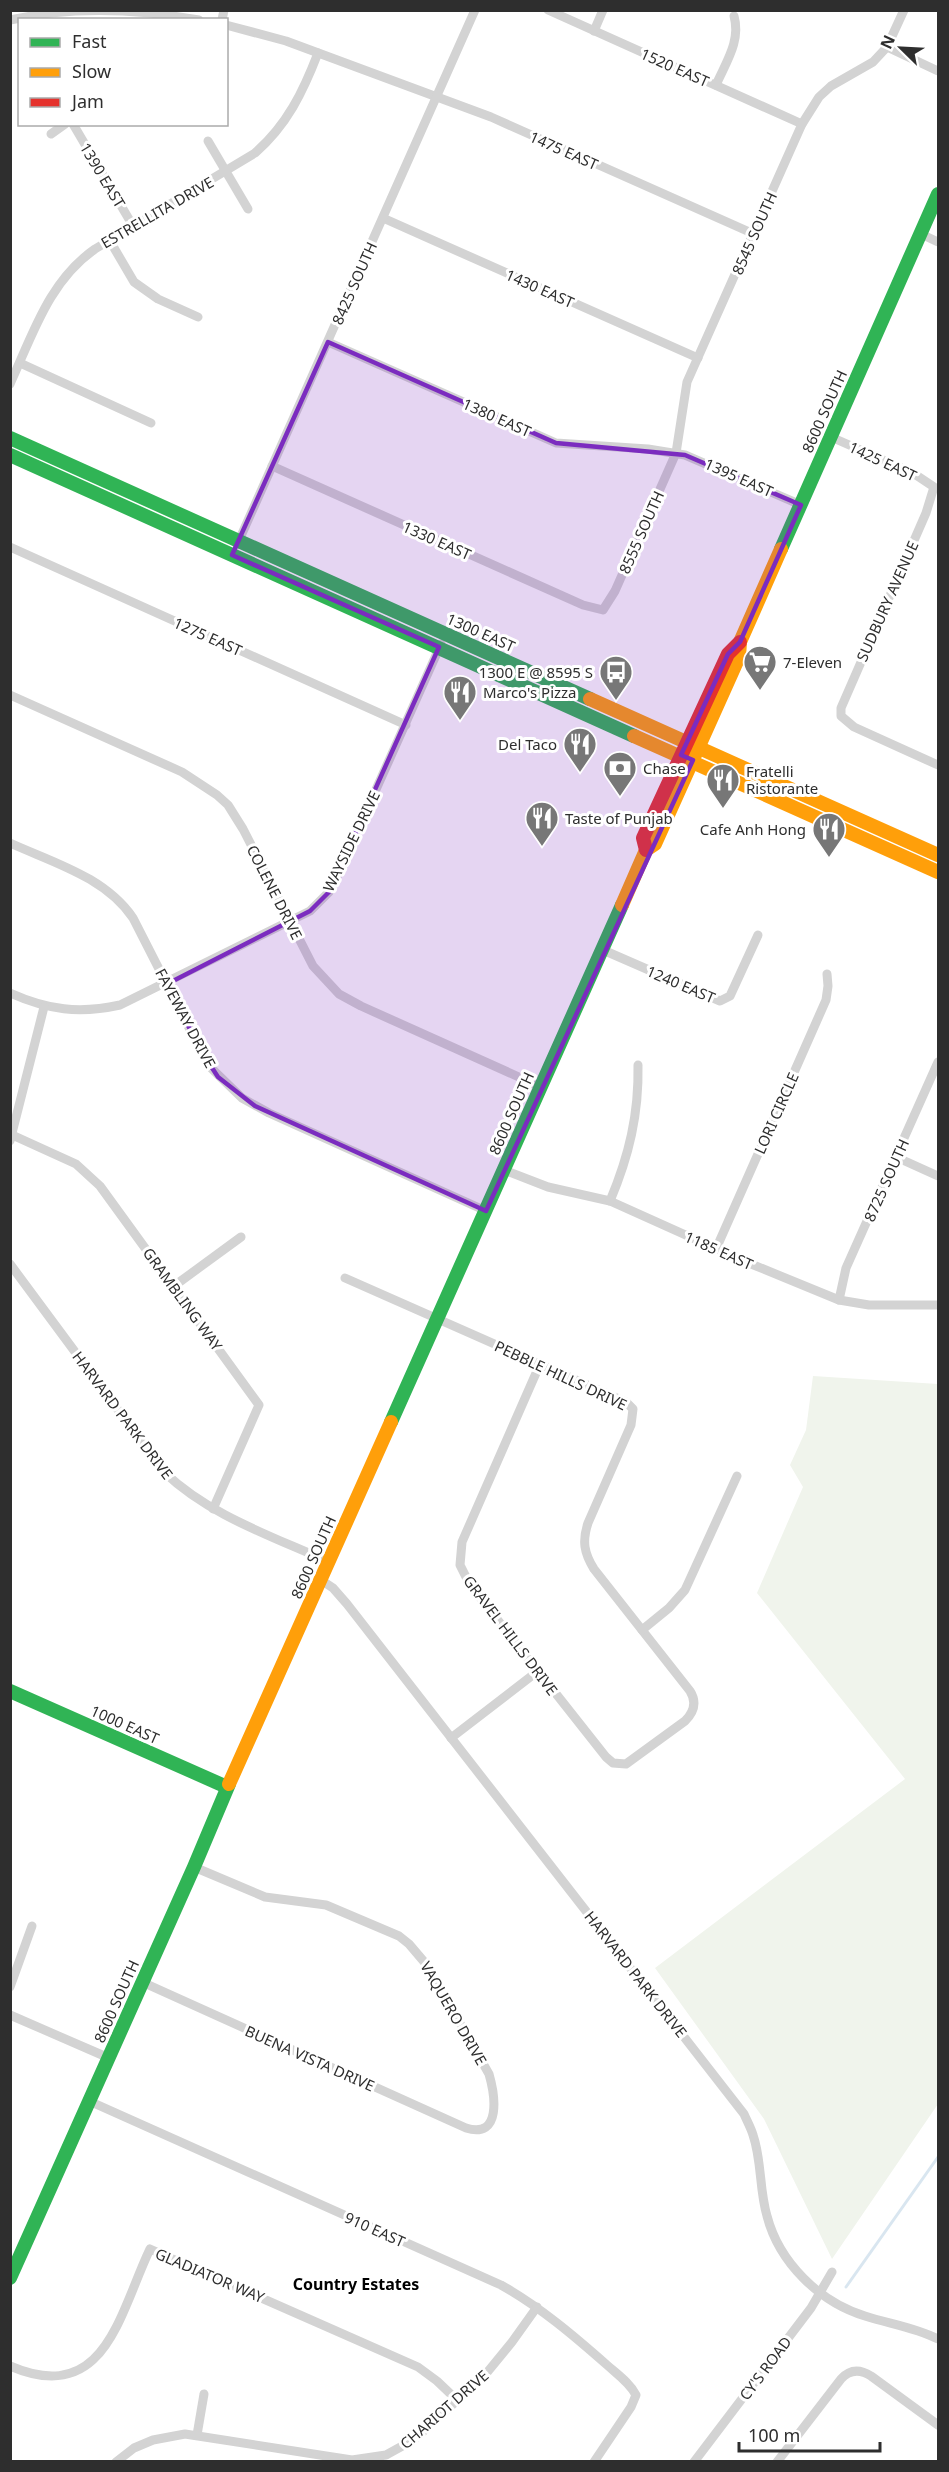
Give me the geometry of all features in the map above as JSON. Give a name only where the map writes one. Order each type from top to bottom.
[{"type":"main road","name":"8600 SOUTH","points":[[10,2278],[194,1867],[227,1787],[603,950],[646,850],[644,838],[687,758],[728,654],[740,642],[939,194]]},
{"type":"main road","name":"1300 EAST","points":[[10,438],[939,855]]},
{"type":"main road","name":"1300 EAST","points":[[10,455],[939,872]]},
{"type":"main road","points":[[510,679],[519,666]]},
{"type":"main road","name":"1000 EAST","points":[[10,1691],[227,1787]]},
{"type":"street","name":"8425 SOUTH","points":[[232,555],[475,10]]},
{"type":"street","name":"1520 EAST","points":[[548,10],[802,124]]},
{"type":"street","points":[[594,31],[603,10]]},
{"type":"street","points":[[904,10],[887,47],[939,70]]},
{"type":"street","points":[[22,18],[64,12],[112,11],[180,18]]},
{"type":"street","points":[[716,85],[735,42],[737,28],[734,16]]},
{"type":"street","name":"1475 EAST","points":[[228,26],[318,53],[490,117],[754,234]]},
{"type":"street","name":"8545 SOUTH","points":[[676,453],[684,395],[698,358],[802,124],[810,109],[825,92],[873,62],[887,47]]},
{"type":"street","name":"ESTRELLITA DRIVE","points":[[10,384],[56,287],[83,257],[255,153],[284,123],[296,105],[318,53]]},
{"type":"street","points":[[51,134],[62,126]]},
{"type":"street","name":"1390 EAST","points":[[74,126],[133,226]]},
{"type":"street","points":[[208,141],[248,209]]},
{"type":"street","name":"1430 EAST","points":[[383,218],[698,358]]},
{"type":"street","points":[[921,234],[939,242]]},
{"type":"street","points":[[110,241],[134,282],[158,299],[198,317]]},
{"type":"street","name":"1380 EAST","points":[[328,342],[556,443],[676,453]]},
{"type":"street","points":[[20,363],[152,423]]},
{"type":"street","name":"1425 EAST","points":[[831,437],[913,473],[934,487]]},
{"type":"street","name":"1395 EAST","points":[[676,453],[697,459],[801,505]]},
{"type":"street","name":"8555 SOUTH","points":[[603,610],[615,591],[676,453]]},
{"type":"street","name":"1330 EAST","points":[[272,466],[583,605],[603,610]]},
{"type":"street","name":"SUDBURY AVENUE","points":[[934,487],[926,513],[843,698],[841,716],[854,727],[939,765]]},
{"type":"street","name":"1275 EAST","points":[[10,547],[406,725]]},
{"type":"street","name":"WAYSIDE DRIVE","points":[[10,993],[44,1007],[62,1011],[99,1010],[120,1005],[167,984],[310,911],[329,892],[445,634]]},
{"type":"street","name":"COLENE DRIVE","points":[[10,695],[188,775],[217,795],[236,817],[313,966],[330,985],[350,1001],[541,1087]]},
{"type":"street","name":"FAYEWAY DRIVE","points":[[10,843],[95,881],[117,896],[133,918],[208,1065],[242,1098],[268,1113],[486,1210]]},
{"type":"street","name":"1240 EAST","points":[[603,950],[720,1001],[730,996],[758,935]]},
{"type":"street","name":"LORI CIRCLE","points":[[716,1249],[826,1000],[827,974]]},
{"type":"street","points":[[11,1136],[44,1007]]},
{"type":"street","name":"8725 SOUTH","points":[[839,1300],[846,1268],[939,1062]]},
{"type":"street","points":[[610,1201],[627,1158],[638,1110],[638,1065]]},
{"type":"street","name":"GRAMBLING WAY","points":[[11,1136],[67,1159],[93,1178],[259,1405],[213,1509]]},
{"type":"street","points":[[896,1157],[939,1176]]},
{"type":"street","name":"1185 EAST","points":[[504,1170],[548,1187],[610,1201],[716,1249],[839,1300],[869,1305],[939,1305]]},
{"type":"street","points":[[174,1286],[241,1237]]},
{"type":"street","name":"HARVARD PARK DRIVE","points":[[10,1264],[164,1472],[187,1493],[213,1509],[329,1562]]},
{"type":"street","name":"PEBBLE HILLS DRIVE","points":[[345,1278],[626,1402],[633,1409],[631,1425],[588,1523],[584,1544],[586,1554],[594,1569],[690,1691],[694,1707]]},
{"type":"street","name":"GRAVEL HILLS DRIVE","points":[[540,1365],[462,1542],[459,1554],[464,1576],[606,1757],[614,1763],[626,1764],[633,1761],[685,1721],[694,1707]]},
{"type":"street","points":[[642,1630],[669,1608],[685,1590],[737,1476]]},
{"type":"street","name":"HARVARD PARK DRIVE","points":[[321,1580],[343,1599],[744,2114],[753,2135],[763,2203],[769,2225],[788,2260],[820,2292],[850,2310],[905,2325],[939,2339]]},
{"type":"street","points":[[451,1738],[538,1671]]},
{"type":"street","name":"VAQUERO DRIVE","points":[[194,1867],[265,1897],[314,1902],[337,1908],[388,1930],[409,1944],[426,1964],[489,2074],[493,2089],[493,2117],[485,2127],[479,2130]]},
{"type":"street","points":[[10,1987],[32,1926]]},
{"type":"street","name":"BUENA VISTA DRIVE","points":[[142,1982],[460,2125],[479,2130]]},
{"type":"street","points":[[10,2015],[109,2058]]},
{"type":"street","name":"910 EAST","points":[[89,2101],[501,2285],[537,2307],[582,2343],[629,2385],[636,2395],[631,2407],[594,2462]]},
{"type":"street","name":"GLADIATOR WAY","points":[[10,2366],[48,2378],[72,2374],[87,2366],[100,2354],[110,2338],[150,2249],[418,2367],[437,2380],[458,2401]]},
{"type":"street","name":"CY'S ROAD","points":[[694,2462],[811,2308],[832,2272]]},
{"type":"street","name":"CHARIOT DRIVE","points":[[116,2462],[135,2448],[153,2440],[174,2435],[197,2435],[352,2460],[369,2459],[402,2448],[485,2375],[537,2307]]},
{"type":"street","points":[[777,2462],[841,2379],[854,2371],[862,2371],[871,2376],[939,2426]]},
{"type":"street","points":[[197,2435],[204,2394]]},
{"type":"highlighted area","points":[[328,342],[556,443],[685,455],[801,505],[740,642],[728,654],[681,755],[693,760],[486,1211],[255,1106],[218,1077],[201,1051],[167,984],[310,911],[329,892],[439,647],[232,555]]},
{"type":"shaded area","points":[[813,1376],[938,1384],[938,2104],[832,2259],[764,2119],[655,1968],[905,1779],[757,1593],[803,1487],[790,1465],[806,1430]]},
{"type":"waterway","points":[[846,2287],[938,2157]]},
{"type":"traffic: fast","points":[[781,549],[938,194]]},
{"type":"traffic: fast","points":[[10,438],[590,699]]},
{"type":"traffic: fast","points":[[10,455],[634,736]]},
{"type":"traffic: fast","points":[[391,1422],[622,905]]},
{"type":"traffic: fast","points":[[10,1691],[227,1787]]},
{"type":"traffic: fast","points":[[10,2278],[229,1784]]},
{"type":"traffic: slow","points":[[622,905],[646,850],[655,844],[739,657],[740,642],[781,549]]},
{"type":"traffic: slow","points":[[590,699],[938,855]]},
{"type":"traffic: slow","points":[[634,736],[938,872]]},
{"type":"traffic: slow","points":[[229,1784],[391,1422]]},
{"type":"traffic: jam","points":[[646,850],[643,838],[728,654],[740,642]]},
{"type":"place","name":"7-Eleven","points":[[760,691]]},
{"type":"place","name":"1300 E @ 8595 S","points":[[616,701]]},
{"type":"place","name":"Marco's Pizza","points":[[460,721]]},
{"type":"place","name":"Del Taco","points":[[580,773]]},
{"type":"place","name":"Chase","points":[[620,797]]},
{"type":"place","name":"Fratelli Ristorante","points":[[723,809]]},
{"type":"place","name":"Taste of Punjab","points":[[542,847]]},
{"type":"place","name":"Cafe Anh Hong","points":[[829,858]]},
{"type":"district","name":"Country Estates","points":[[356,2284]]}]
